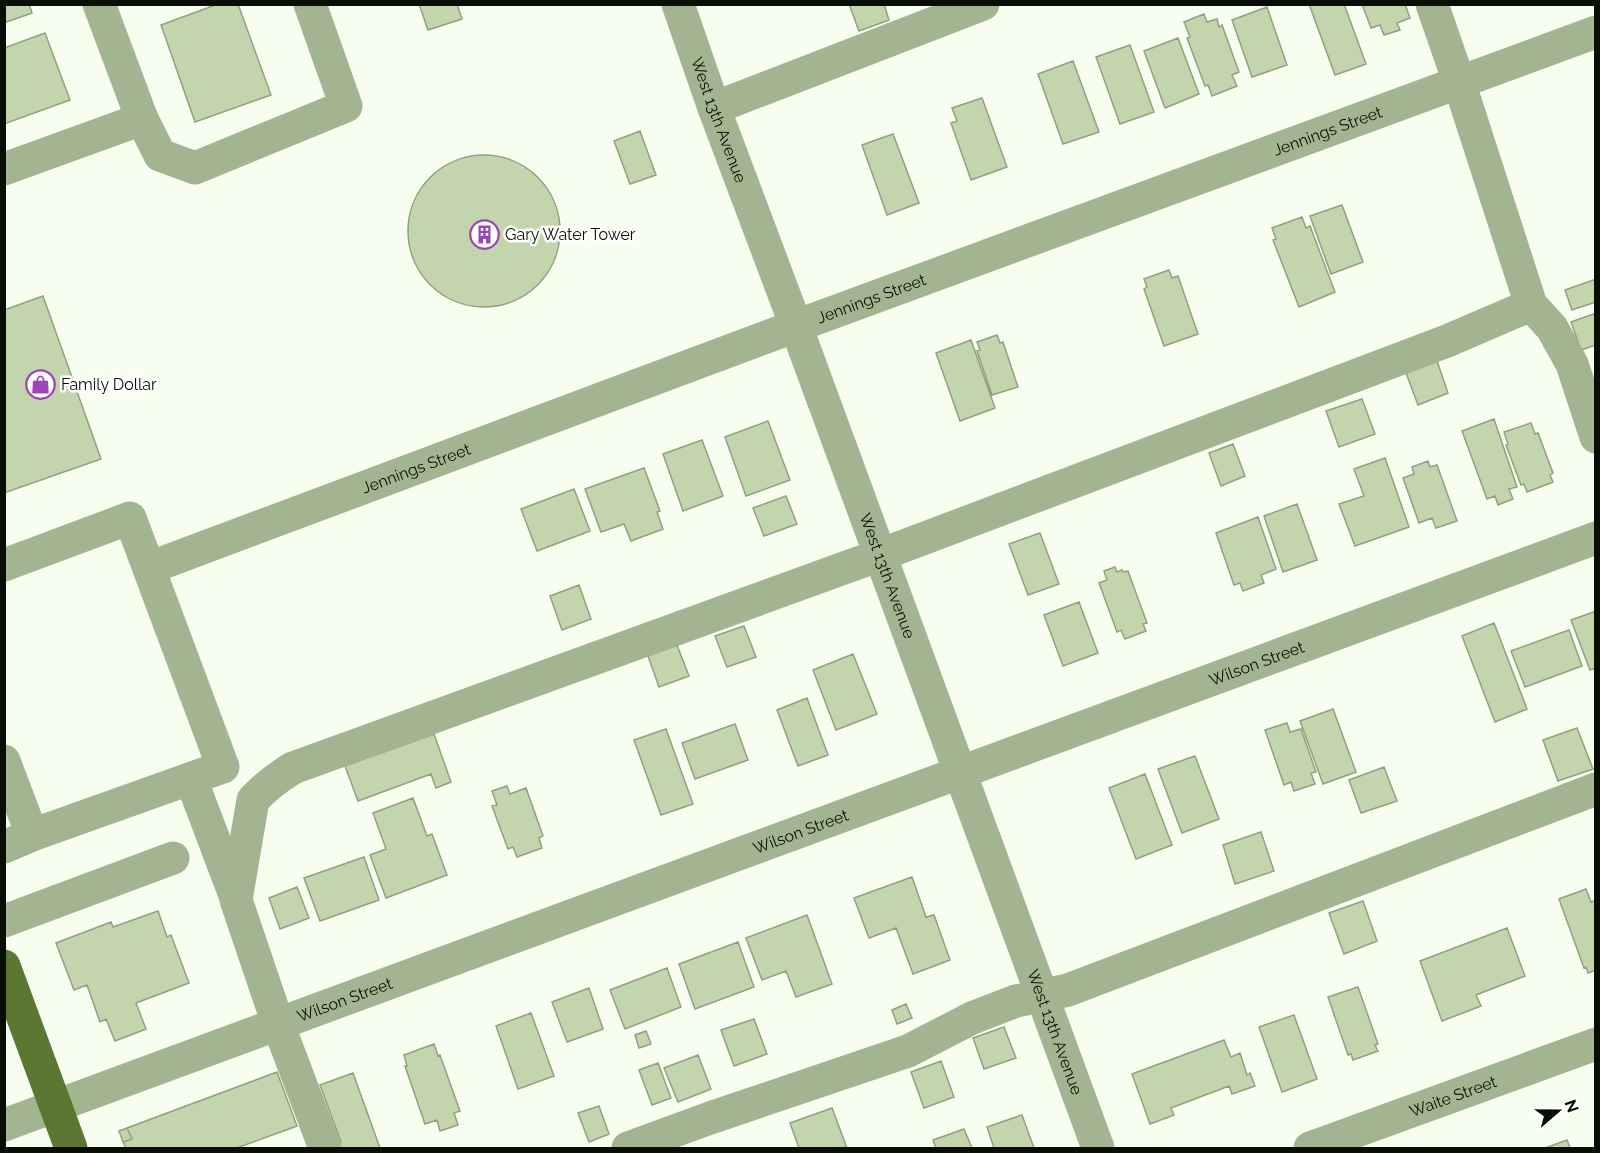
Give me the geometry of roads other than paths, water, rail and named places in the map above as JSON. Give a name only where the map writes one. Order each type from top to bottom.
[{"type":"main road","points":[[4,966],[71,1149]]},
{"type":"street","points":[[99,4],[142,119],[160,155],[195,168],[346,106],[310,4]]},
{"type":"street","name":"West 13th Avenue","points":[[678,4],[714,108],[1098,1149]]},
{"type":"street","points":[[714,108],[983,4]]},
{"type":"street","points":[[1432,4],[1460,82],[1532,305],[1552,328],[1572,364],[1596,437]]},
{"type":"street","name":"Jennings Street","points":[[148,568],[796,326],[1596,32]]},
{"type":"street","points":[[4,169],[142,119]]},
{"type":"street","points":[[236,900],[253,800],[263,788],[293,768],[880,555],[1447,341],[1532,305]]},
{"type":"street","points":[[4,565],[130,518],[223,767],[18,841],[4,761]]},
{"type":"street","name":"Wilson Street","points":[[4,1125],[1596,538]]},
{"type":"street","points":[[191,779],[325,1149]]},
{"type":"street","points":[[628,1149],[710,1118],[908,1051],[972,1018],[1016,1001],[1068,990],[1596,789]]},
{"type":"street","points":[[4,921],[172,858]]},
{"type":"street","name":"Waite Street","points":[[1310,1149],[1596,1044]]},
{"type":"place","name":"Gary Water Tower","points":[[484,234]]},
{"type":"place","name":"Family Dollar","points":[[40,384]]}]
